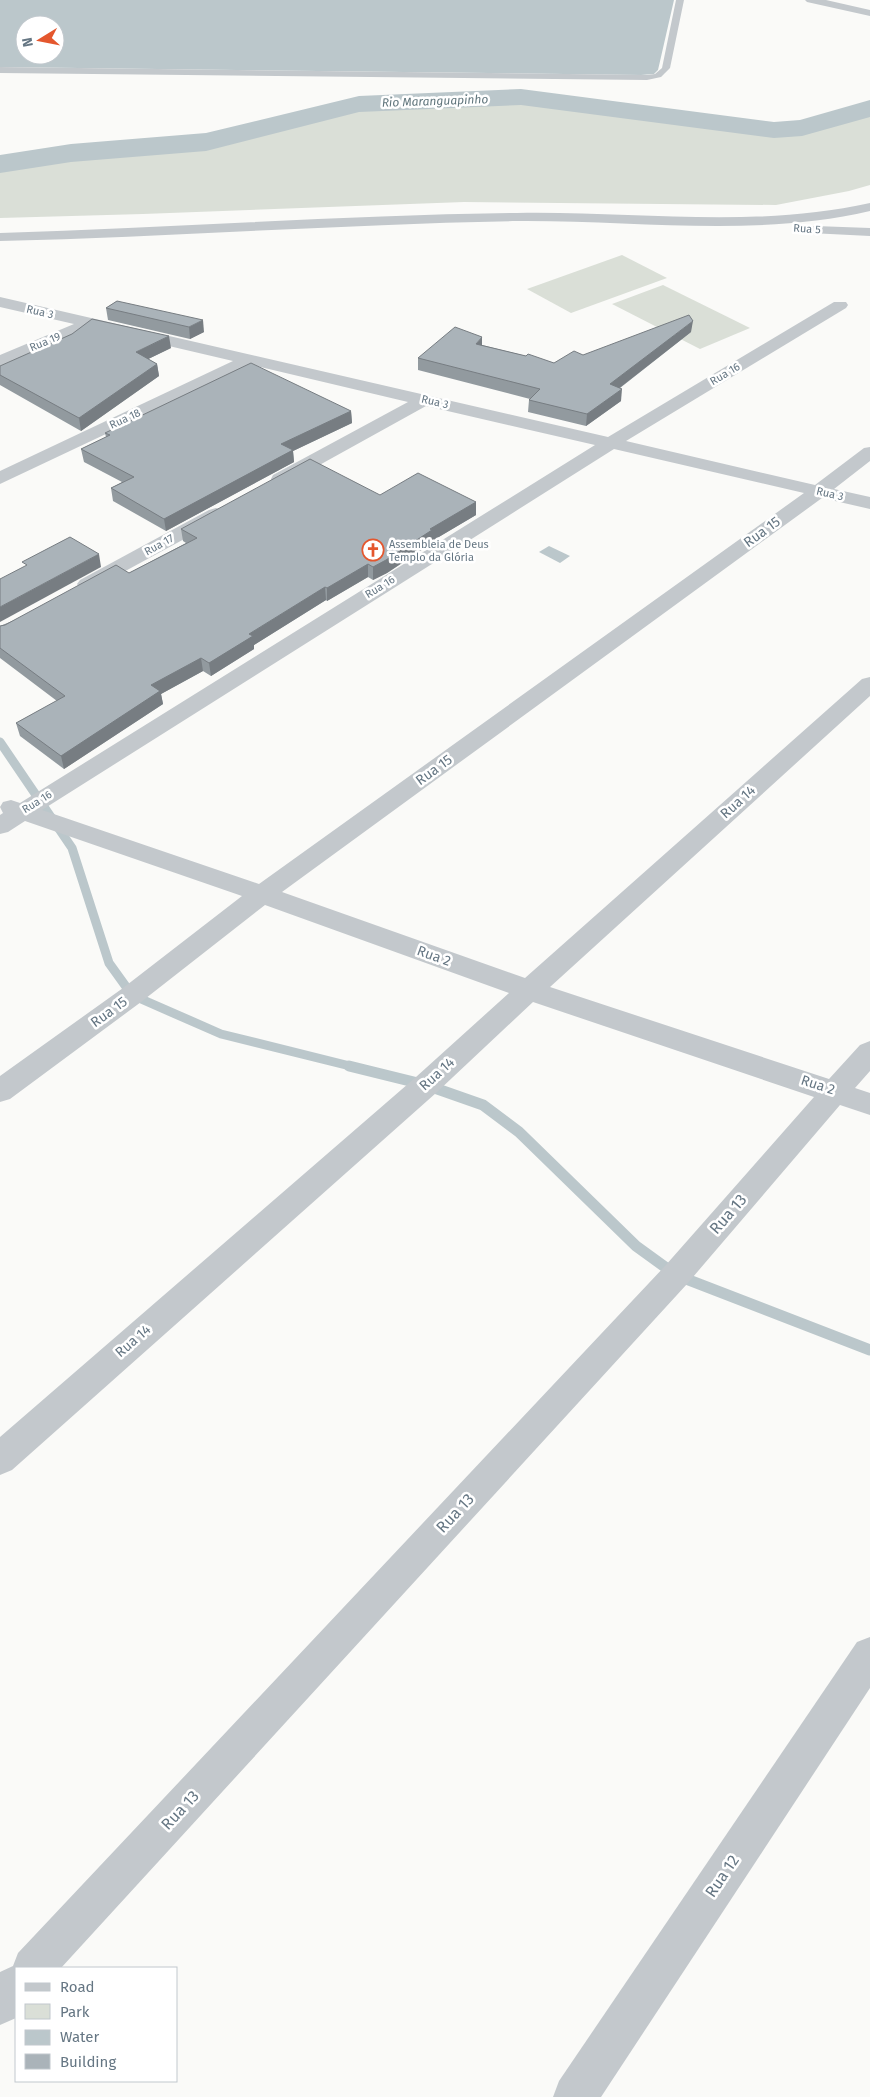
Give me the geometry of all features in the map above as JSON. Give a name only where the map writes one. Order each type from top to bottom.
[{"type":"street","points":[[812,0],[870,13]]},
{"type":"street","points":[[0,237],[91,235],[477,218],[580,217],[744,222],[802,220],[847,213],[870,207]]},
{"type":"street","name":"Rua 5","points":[[744,222],[825,230],[870,232]]},
{"type":"street","name":"Rua 3","points":[[0,302],[870,503]]},
{"type":"street","name":"Rua 16","points":[[0,826],[11,808],[840,305]]},
{"type":"street","name":"Rua 19","points":[[0,361],[90,323]]},
{"type":"street","name":"Rua 18","points":[[0,478],[249,360]]},
{"type":"street","points":[[268,485],[424,400]]},
{"type":"street","name":"Rua 15","points":[[0,1092],[132,995],[262,894],[819,491],[870,452]]},
{"type":"street","name":"Rua 17","points":[[69,594],[234,504]]},
{"type":"street","name":"Rua 14","points":[[0,1458],[426,1085],[870,684]]},
{"type":"street","name":"Rua 2","points":[[11,808],[262,894],[529,990],[870,1104]]},
{"type":"street","name":"Rua 13","points":[[34,1967],[676,1275],[870,1052]]},
{"type":"street","name":"Rua 12","points":[[575,2097],[870,1655]]},
{"type":"street","points":[[0,2004],[15,1987]]},
{"type":"lane","points":[[0,70],[655,77],[662,74],[666,68],[680,0]]},
{"type":"green space","points":[[521,97],[774,130],[802,128],[870,108],[870,185],[776,205],[464,202],[0,218],[0,164],[71,153],[206,142],[359,104]]},
{"type":"green space","points":[[622,255],[667,278],[571,313],[527,289]]},
{"type":"green space","points":[[663,285],[750,328],[700,349],[612,304]]},
{"type":"water","points":[[0,0],[674,0],[658,70],[654,74],[0,67]]},
{"type":"water","points":[[549,546],[570,556],[560,563],[539,552]]},
{"type":"building","points":[[117,301],[203,320],[189,327],[106,308]]},
{"type":"building","points":[[689,315],[693,321],[610,384],[622,389],[587,414],[529,400],[540,389],[418,358],[455,327],[482,337],[476,344],[526,356],[528,354],[554,363],[574,351],[583,355]]},
{"type":"building","points":[[92,319],[169,336],[136,352],[157,364],[79,418],[0,375],[0,366],[72,334]]},
{"type":"building","points":[[251,363],[351,411],[281,444],[293,450],[164,519],[111,488],[134,477],[81,449],[110,435],[105,433]]},
{"type":"building","points":[[310,459],[380,495],[418,473],[476,502],[430,529],[432,530],[386,560],[373,567],[368,564],[327,588],[325,587],[249,634],[253,636],[209,663],[201,658],[151,685],[160,691],[61,756],[16,723],[65,696],[0,648],[0,626],[116,565],[129,573],[197,538],[181,529]]},
{"type":"building","points":[[70,537],[99,554],[0,607],[0,579],[27,565],[22,562]]},
{"type":"waterway","name":"Rio Maranguapinho","points":[[0,164],[71,153],[206,142],[359,104],[521,97],[774,130],[802,128],[870,108]]},
{"type":"waterway","points":[[0,742],[72,848],[109,963],[132,995],[221,1034],[354,1067]]},
{"type":"waterway","points":[[349,1066],[426,1085],[483,1105],[519,1132],[636,1246],[676,1275],[870,1350]]},
{"type":"place","name":"Assembleia de Deus Templo da Glória","points":[[373,550]]}]
